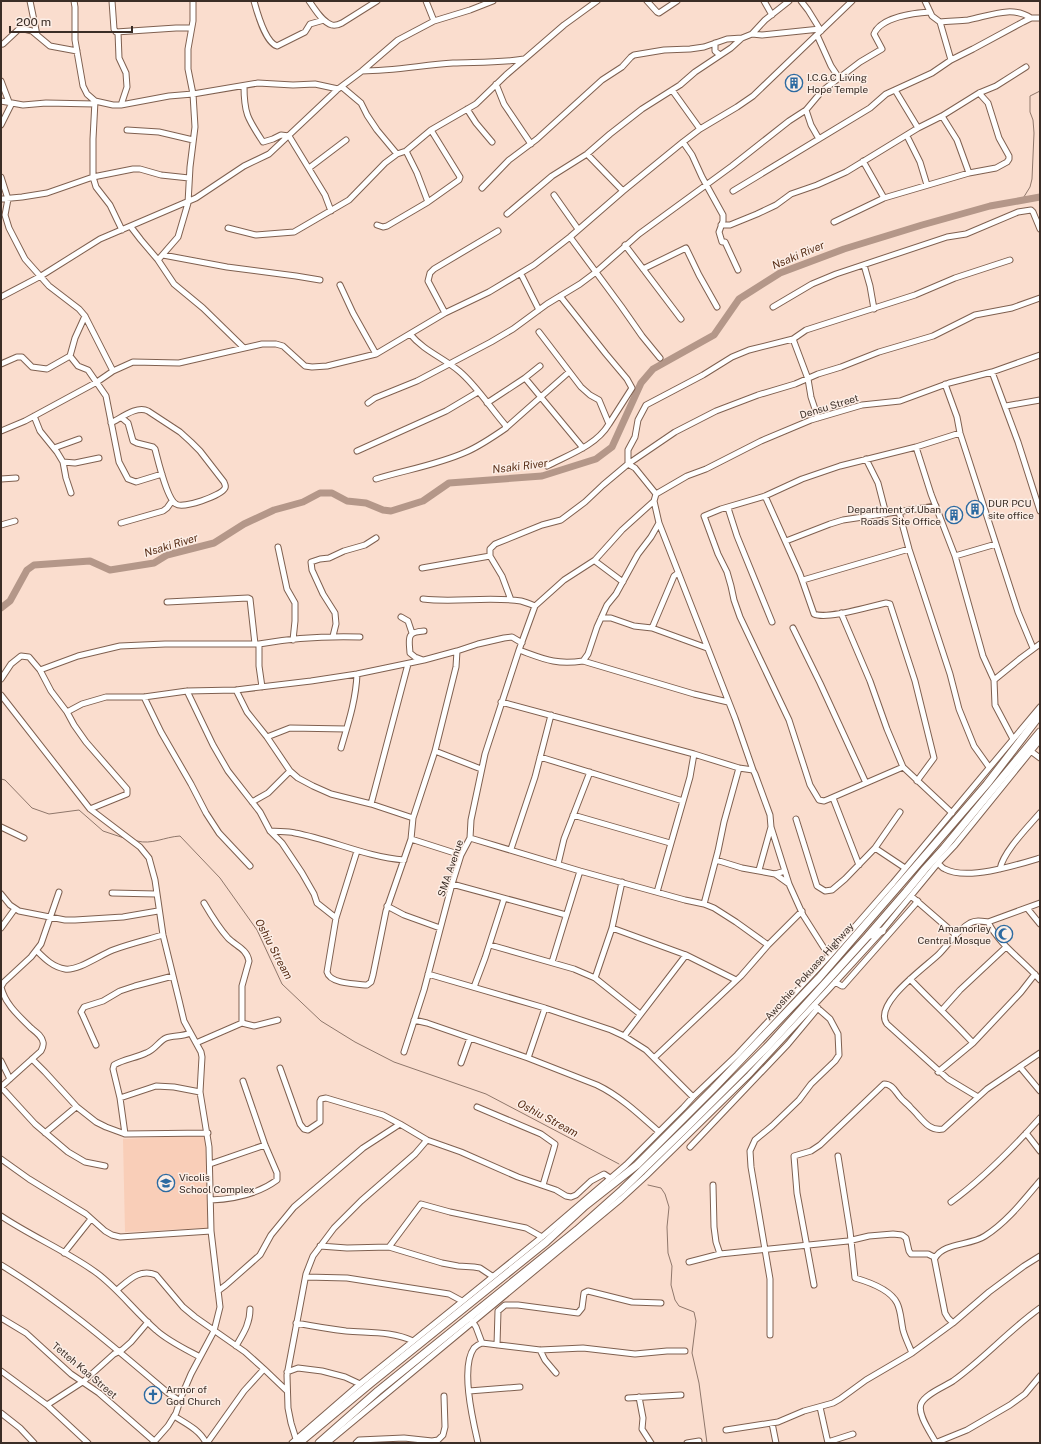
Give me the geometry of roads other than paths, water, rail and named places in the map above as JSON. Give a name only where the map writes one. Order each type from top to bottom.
[{"type":"main road","name":"Awoshie - Pokuase Highway","points":[[296,1442],[572,1220],[585,1206],[637,1165],[713,1089],[819,978],[832,961],[914,869],[986,784],[1040,715]]},
{"type":"main road","name":"Awoshie - Pokuase Highway","points":[[319,1443],[326,1440],[378,1391],[577,1230],[622,1190],[688,1126],[780,1033],[867,937],[944,848],[1040,732]]},
{"type":"main road","points":[[867,937],[882,930]]},
{"type":"main road","points":[[774,1025],[780,1033]]},
{"type":"main road","points":[[371,1383],[376,1386],[378,1391]]},
{"type":"street","points":[[30,1],[37,35]]},
{"type":"street","points":[[74,1],[76,51],[84,90],[95,102],[92,139],[93,177],[96,187],[110,205],[122,230]]},
{"type":"street","points":[[112,1],[115,31],[191,28]]},
{"type":"street","points":[[158,260],[178,237],[188,203],[189,178],[195,127],[193,94],[188,69],[188,48],[193,21],[193,1]]},
{"type":"street","points":[[254,1],[266,33],[274,45],[277,46],[305,32],[310,24],[324,20]]},
{"type":"street","points":[[309,1],[324,20],[331,25],[342,24],[373,2]]},
{"type":"street","points":[[426,1],[434,21]]},
{"type":"street","points":[[1,297],[41,276],[100,239],[188,203],[244,166],[269,154],[340,88],[362,72],[398,40],[434,21],[493,1]]},
{"type":"street","points":[[228,228],[256,235],[294,232],[349,200],[385,163],[397,154],[406,151],[431,130],[476,104],[524,59],[564,25],[597,1]]},
{"type":"street","points":[[647,1],[659,13],[677,1]]},
{"type":"street","points":[[764,1],[772,15]]},
{"type":"street","points":[[482,188],[509,160],[531,144],[602,80],[622,67],[634,55],[664,50],[690,50],[704,47],[726,39],[742,38],[752,34],[789,1]]},
{"type":"street","points":[[801,1],[819,32],[831,66],[839,78]]},
{"type":"street","points":[[1,431],[34,416],[97,382],[113,371],[133,362],[179,363],[243,347],[262,344],[276,344],[283,346],[305,366],[312,367],[327,366],[376,354],[445,313],[489,292],[521,274],[570,237],[683,142],[700,129],[753,96],[852,1]]},
{"type":"street","points":[[925,1],[932,16],[940,22],[951,60]]},
{"type":"street","points":[[368,403],[375,398],[417,381],[513,329],[539,310],[580,284],[661,217],[732,166],[788,121],[806,110],[822,91],[860,62],[882,49],[874,34],[875,31],[882,25],[905,14],[930,12]]},
{"type":"street","points":[[940,22],[967,20],[1007,12],[1020,12],[1031,18]]},
{"type":"street","points":[[733,191],[870,108],[886,94],[932,73],[951,60],[1031,18],[1040,18]]},
{"type":"street","points":[[3,44],[15,32],[21,29],[27,29],[50,46],[76,51]]},
{"type":"street","points":[[118,32],[119,58],[126,73],[127,87],[122,105]]},
{"type":"street","points":[[752,34],[762,35],[819,32]]},
{"type":"street","points":[[507,214],[552,176],[587,154],[642,109],[672,90],[695,72],[731,48],[742,38]]},
{"type":"street","points":[[715,43],[715,51],[720,55]]},
{"type":"street","points":[[362,72],[385,71],[453,63],[491,63],[524,59]]},
{"type":"street","points":[[721,225],[730,225],[757,214],[776,205],[791,194],[826,182],[863,162],[979,93],[996,86],[1026,67]]},
{"type":"street","points":[[1,81],[11,102],[1,125]]},
{"type":"street","points":[[1,101],[23,105],[95,102],[122,105],[169,96],[193,94],[258,83],[293,85],[315,84],[340,88],[361,103],[374,125],[397,154]]},
{"type":"street","points":[[496,84],[504,104],[531,144]]},
{"type":"street","points":[[244,86],[246,115],[263,142],[273,139],[281,134],[288,136],[325,195],[331,211]]},
{"type":"street","points":[[672,90],[700,129]]},
{"type":"street","points":[[895,90],[918,128]]},
{"type":"street","points":[[834,222],[884,198],[969,173],[996,168],[1007,162],[1009,156],[999,138],[988,103],[979,93]]},
{"type":"street","points":[[468,109],[492,142]]},
{"type":"street","points":[[806,110],[811,125],[819,139]]},
{"type":"street","points":[[942,116],[957,140],[969,173]]},
{"type":"street","points":[[127,130],[159,132],[193,140]]},
{"type":"street","points":[[377,225],[382,228],[387,226],[428,202],[459,180],[460,177],[431,130]]},
{"type":"street","points":[[907,136],[920,162],[927,185]]},
{"type":"street","points":[[308,168],[346,140]]},
{"type":"street","points":[[683,142],[692,155],[706,185],[723,215],[723,221],[719,232],[722,242],[725,242],[728,246],[738,270]]},
{"type":"street","points":[[406,151],[417,173],[428,202]]},
{"type":"street","points":[[587,154],[623,191]]},
{"type":"street","points":[[863,162],[884,198]]},
{"type":"street","points":[[1,199],[46,193],[93,177],[133,169],[140,169],[161,175],[189,178]]},
{"type":"street","points":[[1,177],[8,198],[5,215],[9,228],[25,259],[49,286],[85,316],[113,371]]},
{"type":"street","points":[[554,195],[578,229]]},
{"type":"street","points":[[773,306],[812,284],[836,274],[947,237],[966,234],[1018,212],[1031,210],[1040,229]]},
{"type":"street","points":[[131,226],[158,260],[174,284],[203,308],[243,347]]},
{"type":"street","points":[[445,313],[428,281],[430,273],[434,269],[498,231]]},
{"type":"street","points":[[570,237],[642,336],[660,358]]},
{"type":"street","points":[[625,246],[681,319]]},
{"type":"street","points":[[643,269],[686,248],[717,307]]},
{"type":"street","points":[[163,255],[222,266],[320,280]]},
{"type":"street","points":[[628,464],[628,450],[635,437],[638,420],[646,405],[732,358],[749,350],[793,339],[806,330],[915,295],[955,278],[1010,260]]},
{"type":"street","points":[[864,265],[874,309]]},
{"type":"street","points":[[521,274],[539,310]]},
{"type":"street","points":[[340,285],[353,313],[376,354]]},
{"type":"street","points":[[547,466],[583,448],[605,430],[632,388],[627,379],[560,296]]},
{"type":"street","points":[[511,600],[502,576],[490,556],[490,549],[494,544],[542,525],[562,520],[628,464],[675,432],[716,410],[808,379],[879,352],[933,336],[975,315],[1012,308],[1040,298]]},
{"type":"street","points":[[1,364],[17,357],[22,357],[32,367],[47,369],[70,356],[75,338],[85,316]]},
{"type":"street","points":[[539,332],[569,372],[590,394],[600,400],[609,424]]},
{"type":"street","points":[[410,334],[425,349],[449,363],[460,372],[505,425]]},
{"type":"street","points":[[793,339],[808,379],[811,397],[818,418]]},
{"type":"street","name":"Densu Street","points":[[656,494],[688,476],[706,469],[789,429],[818,418],[862,405],[900,401],[945,384],[992,372],[1040,355]]},
{"type":"street","points":[[70,356],[78,366],[88,370],[106,396],[119,462],[128,479],[136,482],[162,474]]},
{"type":"street","points":[[487,403],[525,378],[540,366]]},
{"type":"street","points":[[505,425],[507,427],[521,416],[569,372]]},
{"type":"street","points":[[992,372],[1006,406],[1040,511]]},
{"type":"street","points":[[525,378],[583,448]]},
{"type":"street","points":[[945,384],[957,417],[960,433],[1006,571],[1018,612],[1033,648]]},
{"type":"street","points":[[357,451],[446,411],[478,392]]},
{"type":"street","points":[[1006,406],[1040,400]]},
{"type":"street","points":[[111,423],[139,410],[145,409],[180,432],[200,451],[225,486],[225,489],[202,500],[182,506],[177,505],[172,501],[153,447],[133,441],[128,423],[122,418]]},
{"type":"street","points":[[34,416],[40,431],[63,462],[71,493]]},
{"type":"street","points":[[376,479],[465,453],[506,428],[505,425]]},
{"type":"street","points":[[903,767],[832,798],[822,801],[818,800],[813,791],[789,720],[740,617],[734,600],[732,586],[704,516],[765,496],[814,475],[840,466],[916,447],[960,433]]},
{"type":"street","points":[[54,448],[78,439]]},
{"type":"street","points":[[916,447],[955,556],[983,656],[994,680],[995,705],[1013,739]]},
{"type":"street","points":[[63,462],[75,463],[99,458]]},
{"type":"street","points":[[866,459],[878,483],[886,514]]},
{"type":"street","points":[[628,464],[635,468],[656,494],[654,501],[659,523],[694,610],[770,815],[771,827],[788,884],[828,956]]},
{"type":"street","points":[[1,479],[16,478]]},
{"type":"street","points":[[765,496],[803,580],[814,614],[822,616],[886,603],[890,604],[915,681],[934,758],[917,781]]},
{"type":"street","points":[[121,523],[163,511],[172,501]]},
{"type":"street","points":[[423,599],[441,601],[479,599],[511,600],[523,601],[535,606],[564,580],[595,560],[622,530],[654,501]]},
{"type":"street","points":[[786,541],[843,520],[936,506]]},
{"type":"street","points":[[728,508],[737,536],[772,622]]},
{"type":"street","points":[[899,512],[908,549],[950,674],[959,709],[974,746],[989,767]]},
{"type":"street","points":[[1,526],[15,521]]},
{"type":"street","points":[[583,661],[588,654],[607,605],[616,594],[638,554],[651,537],[659,523]]},
{"type":"street","points":[[333,636],[336,624],[336,613],[323,594],[310,562],[329,558],[365,544],[376,538]]},
{"type":"street","points":[[955,556],[996,544]]},
{"type":"street","points":[[278,547],[287,589],[295,603],[293,640]]},
{"type":"street","points":[[803,580],[908,549]]},
{"type":"street","points":[[422,568],[490,556]]},
{"type":"street","points":[[595,560],[623,582]]},
{"type":"street","points":[[652,628],[674,576],[678,573]]},
{"type":"street","points":[[167,602],[250,599],[262,687]]},
{"type":"street","name":"SMA Avenue","points":[[404,1052],[428,974],[452,884],[461,855],[470,838],[471,820],[481,769],[501,702],[535,606]]},
{"type":"street","points":[[841,613],[870,681],[891,740],[903,767],[952,813]]},
{"type":"street","points":[[401,617],[408,621],[412,632]]},
{"type":"street","points":[[601,618],[611,618],[634,626],[652,628],[707,648]]},
{"type":"street","points":[[793,628],[866,783]]},
{"type":"street","points":[[412,632],[424,631]]},
{"type":"street","points":[[412,632],[409,637],[410,653],[415,657],[424,660]]},
{"type":"street","points":[[40,670],[78,656],[120,646],[165,644],[257,644],[274,641],[333,636],[360,637]]},
{"type":"street","points":[[68,712],[82,704],[106,697],[144,697],[187,691],[236,690],[262,687],[357,674],[408,664],[504,638],[512,637],[522,644]]},
{"type":"street","points":[[994,680],[1040,644]]},
{"type":"street","points":[[519,650],[554,662],[565,663],[583,661],[694,694],[728,702]]},
{"type":"street","points":[[358,851],[336,918],[327,972],[328,976],[331,978],[350,984],[367,985],[371,982],[388,906],[411,839],[413,818],[435,751],[456,667],[457,651]]},
{"type":"street","points":[[1,679],[11,664],[21,656],[29,657],[40,670],[51,691],[68,712],[74,725],[86,742],[128,792],[127,794],[90,809]]},
{"type":"street","points":[[371,804],[408,664]]},
{"type":"street","points":[[341,748],[356,691],[357,674]]},
{"type":"street","points":[[236,690],[247,712],[267,737],[290,771],[298,778],[323,791],[340,797],[371,804],[413,818]]},
{"type":"street","points":[[187,691],[213,745],[228,771],[260,812],[270,831],[282,843],[302,872],[314,894],[317,903],[336,918]]},
{"type":"street","points":[[1,695],[90,809],[140,847],[150,858],[163,935],[184,1021],[201,1052],[200,1092],[208,1133],[211,1232],[220,1307],[214,1331],[191,1374],[174,1416],[154,1442]]},
{"type":"street","points":[[144,697],[161,732],[210,819],[219,833],[250,866]]},
{"type":"street","points":[[501,702],[694,754],[739,768],[753,770]]},
{"type":"street","points":[[342,1404],[360,1384],[542,1236],[626,1165],[737,1055],[828,956],[905,868],[1040,707]]},
{"type":"street","points":[[511,850],[540,757],[551,715]]},
{"type":"street","points":[[267,737],[290,728],[346,729]]},
{"type":"street","points":[[690,1147],[806,1022],[816,1006],[835,982],[955,845],[1032,752],[1040,740]]},
{"type":"street","points":[[435,751],[481,769]]},
{"type":"street","points":[[1032,752],[1040,758]]},
{"type":"street","points":[[657,892],[690,776],[694,754]]},
{"type":"street","points":[[540,757],[683,801]]},
{"type":"street","points":[[704,904],[739,768]]},
{"type":"street","points":[[252,802],[268,793],[290,771]]},
{"type":"street","points":[[558,864],[564,839],[590,772]]},
{"type":"street","points":[[832,798],[859,865]]},
{"type":"street","points":[[796,819],[817,886],[825,891],[832,890],[859,865],[875,848],[900,812]]},
{"type":"street","points":[[1000,870],[1001,862],[1008,852],[1040,814]]},
{"type":"street","points":[[573,815],[670,843]]},
{"type":"street","points":[[1,827],[24,838]]},
{"type":"street","points":[[759,870],[771,827]]},
{"type":"street","points":[[270,831],[287,831],[358,851],[391,859],[404,860]]},
{"type":"street","points":[[470,838],[580,871],[704,904],[714,908],[736,922],[768,945]]},
{"type":"street","points":[[411,839],[461,855]]},
{"type":"street","points":[[875,848],[905,868]]},
{"type":"street","points":[[938,864],[946,870],[954,872],[977,873],[1000,870],[1040,858]]},
{"type":"street","points":[[716,860],[742,868],[775,874],[788,884]]},
{"type":"street","points":[[552,962],[580,871]]},
{"type":"street","points":[[775,874],[785,871]]},
{"type":"street","points":[[595,978],[612,928],[622,882]]},
{"type":"street","points":[[452,884],[566,915]]},
{"type":"street","points":[[59,892],[41,944],[37,951],[4,982],[1,987],[4,996],[12,1007],[36,1032],[43,1042],[41,1051],[1,1087],[45,1133],[77,1158],[90,1164],[105,1166]]},
{"type":"street","points":[[112,893],[156,894]]},
{"type":"street","points":[[1,894],[14,910],[75,920],[123,917],[158,911]]},
{"type":"street","points":[[911,896],[956,935]]},
{"type":"street","points":[[474,987],[490,945],[504,899]]},
{"type":"street","points":[[835,982],[843,986],[918,901]]},
{"type":"street","points":[[204,903],[217,924],[229,939],[240,947],[248,956],[250,961],[242,986],[242,1023]]},
{"type":"street","points":[[978,1097],[938,1072],[885,1022],[886,1009],[902,986],[970,923],[979,921],[988,922],[1040,903]]},
{"type":"street","points":[[388,906],[404,915],[440,928]]},
{"type":"street","points":[[1027,908],[1040,924]]},
{"type":"street","points":[[1,928],[14,910]]},
{"type":"street","points":[[654,1058],[736,980],[802,911]]},
{"type":"street","points":[[988,922],[996,936],[1040,980]]},
{"type":"street","points":[[612,928],[686,955],[736,980]]},
{"type":"street","points":[[37,951],[51,963],[66,969],[75,968],[117,949],[163,935]]},
{"type":"street","points":[[490,945],[552,962],[595,978],[640,1014]]},
{"type":"street","points":[[942,1010],[960,990],[1006,947]]},
{"type":"street","points":[[624,1036],[686,955]]},
{"type":"street","points":[[428,974],[545,1008],[611,1030],[624,1036],[646,1050],[693,1097]]},
{"type":"street","points":[[938,1072],[973,1043],[1021,992],[1035,974]]},
{"type":"street","points":[[96,1045],[82,1016],[84,1007],[103,1000],[120,991],[173,976]]},
{"type":"street","points":[[910,979],[973,1043]]},
{"type":"street","points":[[326,1440],[621,1199],[769,1054],[802,1018],[816,1006]]},
{"type":"street","points":[[770,1335],[770,1279],[751,1167],[750,1151],[755,1140],[772,1126],[798,1100],[811,1084],[835,1062],[839,1054],[838,1034],[830,1019],[816,1006]]},
{"type":"street","points":[[528,1058],[545,1008]]},
{"type":"street","points":[[802,1018],[806,1022]]},
{"type":"street","points":[[196,1042],[242,1023],[254,1026],[278,1020]]},
{"type":"street","points":[[414,1020],[427,1023],[528,1058],[607,1090],[638,1113],[659,1132]]},
{"type":"street","points":[[124,1134],[120,1098],[112,1069],[114,1065],[154,1049],[167,1037],[186,1035],[190,1033]]},
{"type":"street","points":[[461,1063],[470,1038]]},
{"type":"street","points":[[814,1285],[797,1193],[794,1156],[811,1151],[820,1145],[884,1084],[890,1086],[927,1125],[937,1130],[946,1128],[978,1097],[999,1080],[1040,1053]]},
{"type":"street","points":[[769,1054],[773,1059]]},
{"type":"street","points":[[32,1059],[76,1106],[96,1122],[124,1134],[208,1133]]},
{"type":"street","points":[[1,1061],[10,1079]]},
{"type":"street","points":[[1020,1067],[1040,1091]]},
{"type":"street","points":[[280,1068],[300,1124],[304,1129],[308,1130],[320,1122],[320,1101],[326,1098],[383,1115],[426,1140],[461,1152],[518,1177],[543,1185],[571,1197],[576,1195],[591,1181],[601,1175],[604,1174],[610,1178]]},
{"type":"street","points":[[211,1200],[240,1196],[261,1189],[277,1180],[277,1173],[265,1145],[243,1081]]},
{"type":"street","points":[[120,1098],[156,1086],[174,1087],[200,1092]]},
{"type":"street","points":[[45,1133],[76,1106]]},
{"type":"street","points":[[477,1107],[541,1134],[555,1144],[543,1185]]},
{"type":"street","points":[[951,1202],[967,1190],[1040,1118]]},
{"type":"street","points":[[218,1291],[260,1255],[271,1235],[294,1207],[363,1148],[400,1124]]},
{"type":"street","points":[[1026,1133],[1040,1151]]},
{"type":"street","points":[[296,1442],[290,1422],[287,1391],[288,1372],[306,1277],[314,1256],[334,1228],[361,1201],[415,1154],[426,1140]]},
{"type":"street","points":[[210,1164],[265,1145]]},
{"type":"street","points":[[838,1156],[844,1188],[855,1278],[882,1289],[896,1301],[901,1314],[906,1340],[912,1353]]},
{"type":"street","points":[[1,1159],[29,1179],[86,1214],[105,1231],[112,1235],[120,1237],[211,1232]]},
{"type":"street","points":[[935,1258],[937,1254],[944,1250],[972,1242],[985,1236],[1011,1214],[1040,1181]]},
{"type":"street","points":[[713,1185],[715,1237],[720,1254]]},
{"type":"street","points":[[389,1247],[421,1204],[450,1212],[526,1228],[542,1236]]},
{"type":"street","points":[[1,1216],[94,1271],[117,1290],[156,1330],[169,1340],[200,1357]]},
{"type":"street","points":[[64,1252],[91,1219]]},
{"type":"street","points":[[689,1262],[720,1254],[899,1234],[908,1240],[909,1251],[911,1254],[928,1254],[935,1258],[945,1313],[953,1323]]},
{"type":"street","points":[[320,1246],[347,1248],[389,1247],[442,1263],[480,1268],[492,1276]]},
{"type":"street","points":[[726,1430],[743,1426],[772,1423],[840,1399],[866,1380],[912,1353],[953,1323],[989,1292],[1040,1256]]},
{"type":"street","points":[[1,1266],[91,1328],[168,1393],[180,1401]]},
{"type":"street","points":[[117,1290],[132,1277],[139,1274],[152,1273],[156,1275],[183,1307],[236,1346],[264,1369],[287,1391]]},
{"type":"street","points":[[306,1277],[347,1278],[449,1294],[462,1301]]},
{"type":"street","points":[[497,1345],[498,1311],[505,1305],[526,1306],[578,1313],[582,1308],[584,1293],[588,1291],[632,1302],[661,1303]]},
{"type":"street","points":[[1040,1308],[952,1382],[924,1399],[921,1404],[920,1413],[935,1443],[967,1430],[1010,1405],[1025,1394],[1040,1376]]},
{"type":"street","points":[[236,1346],[250,1319],[250,1309]]},
{"type":"street","name":"Tetteh Kaa Street","points":[[1,1318],[26,1333],[71,1374],[84,1381],[100,1393],[154,1442]]},
{"type":"street","points":[[472,1321],[482,1343]]},
{"type":"street","points":[[47,1405],[84,1381],[131,1342],[148,1322]]},
{"type":"street","points":[[296,1324],[345,1331],[390,1334],[414,1341]]},
{"type":"street","points":[[478,1443],[469,1391],[468,1368],[474,1348],[482,1343],[540,1350],[583,1348],[636,1354],[685,1351]]},
{"type":"street","points":[[540,1350],[545,1360],[556,1373]]},
{"type":"street","points":[[288,1372],[298,1368],[322,1371],[345,1377],[360,1384]]},
{"type":"street","points":[[174,1416],[194,1429],[206,1443],[244,1391],[264,1369]]},
{"type":"street","points":[[1,1371],[47,1405],[88,1443]]},
{"type":"street","points":[[469,1391],[520,1387]]},
{"type":"street","points":[[628,1398],[681,1395]]},
{"type":"street","points":[[356,1443],[359,1440],[412,1438],[432,1442],[440,1438],[444,1433],[444,1396]]},
{"type":"street","points":[[639,1398],[643,1418],[642,1429],[651,1443]]},
{"type":"street","points":[[820,1407],[828,1442],[853,1434]]},
{"type":"street","points":[[1,1413],[20,1428],[34,1443]]},
{"type":"street","points":[[772,1423],[776,1443]]},
{"type":"street","points":[[687,1443],[699,1441]]},
{"type":"waterway","points":[[1022,200],[1030,187],[1032,179],[1034,133],[1033,120],[1030,112],[1030,96],[1040,91]]},
{"type":"waterway","name":"Nsaki River","points":[[1,608],[10,601],[27,570],[34,565],[90,561],[110,570],[154,563],[167,555],[214,543],[244,524],[274,510],[303,502],[320,493],[332,493],[347,501],[366,503],[383,510],[391,511],[423,501],[449,483],[542,476],[596,459],[612,447],[641,383],[653,369],[714,335],[739,299],[780,273],[844,249],[922,225],[990,206],[1040,197]]},
{"type":"waterway","name":"Oshiu Stream","points":[[1,779],[5,780],[32,808],[49,814],[79,810],[103,831],[124,838]]},
{"type":"waterway","name":"Oshiu Stream","points":[[137,841],[148,842],[180,836],[220,878],[257,930],[282,984],[321,1021],[355,1042],[394,1062],[486,1094],[619,1164]]},
{"type":"waterway","name":"Oshiu Stream","points":[[648,1185],[661,1188],[665,1194],[669,1207],[667,1227],[668,1253],[672,1266],[671,1285],[675,1300],[679,1306],[694,1312],[696,1321],[692,1353],[699,1383],[707,1443]]},
{"type":"place","name":"I.C.G.C Living Hope Temple","points":[[794,83]]},
{"type":"place","name":"DUR PCU site office","points":[[975,509]]},
{"type":"place","name":"Department of Uban Roads Site Office","points":[[954,515]]},
{"type":"place","name":"Amamorley Central Mosque","points":[[1004,934]]},
{"type":"place","name":"Vicolis School Complex","points":[[166,1183]]},
{"type":"place","name":"Armor of God Church","points":[[153,1395]]}]
